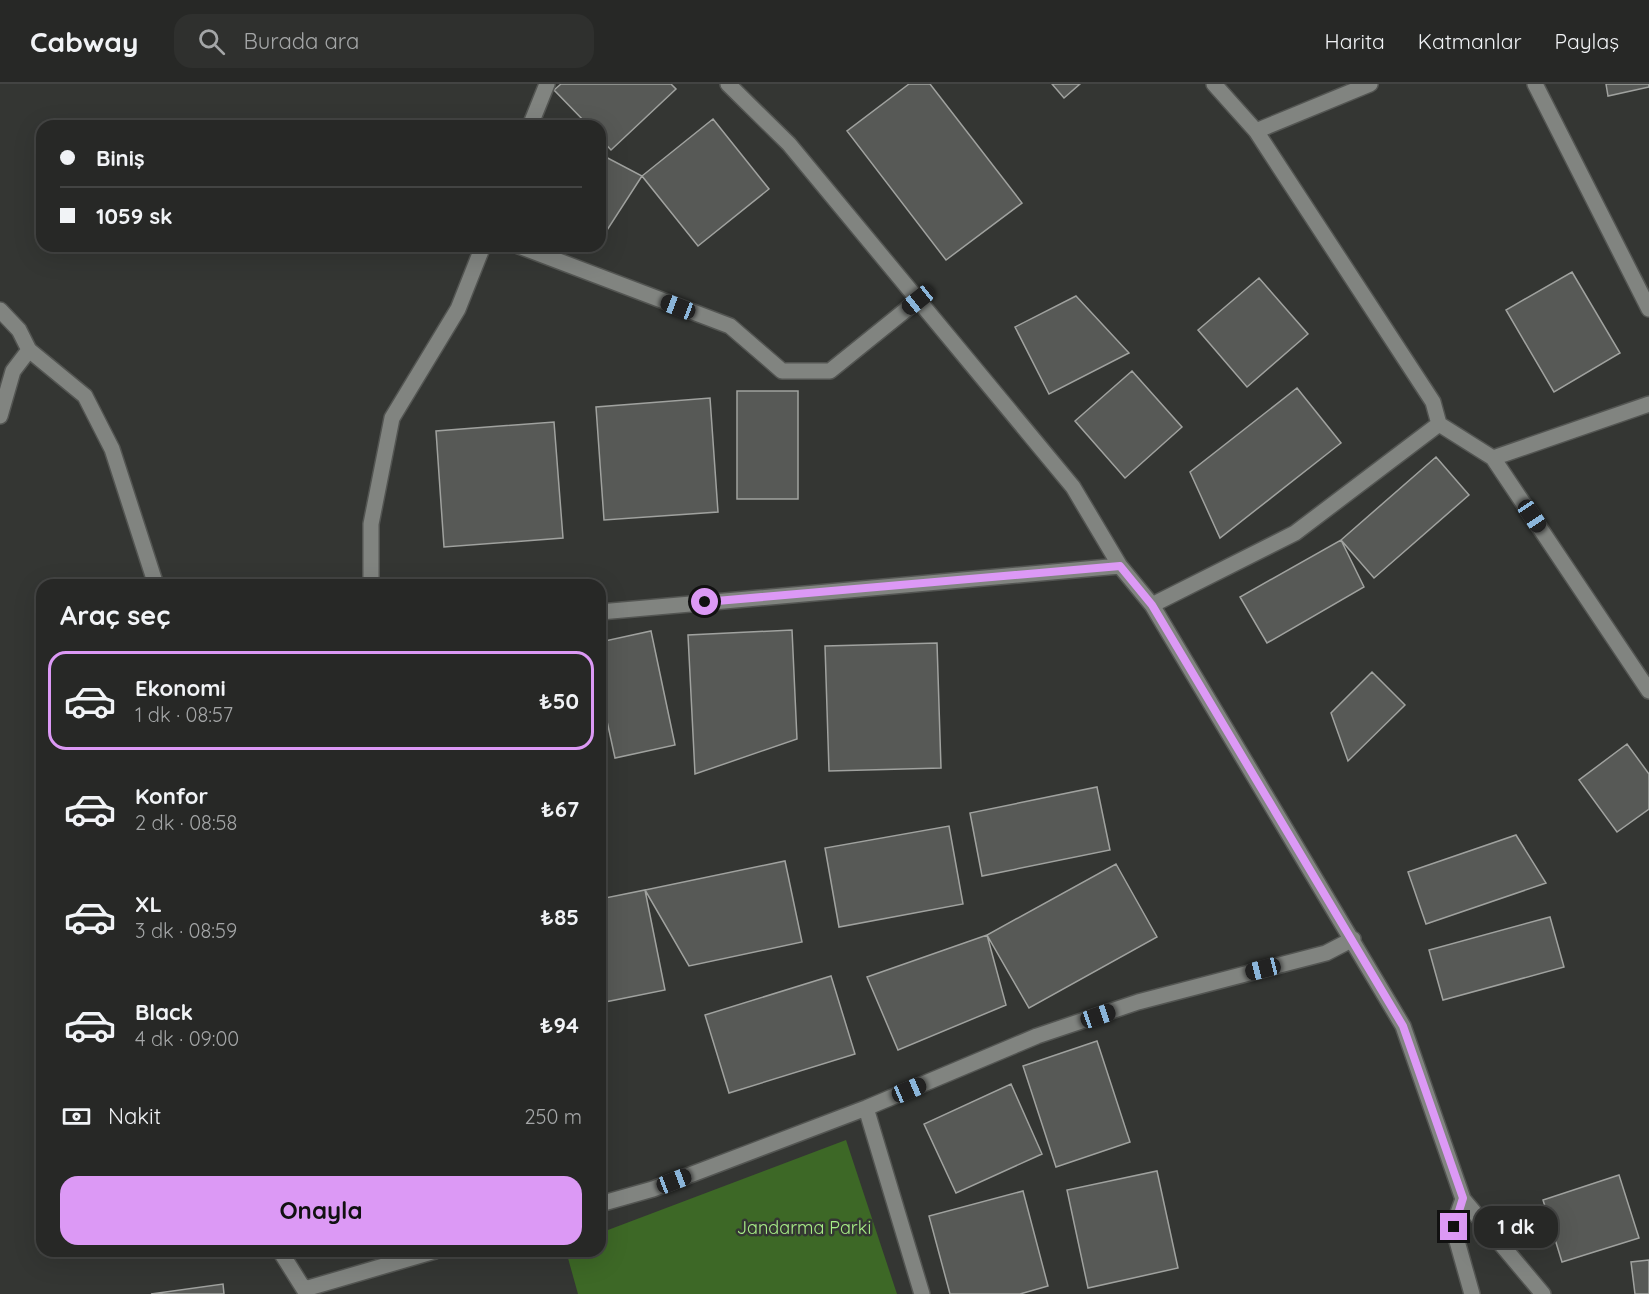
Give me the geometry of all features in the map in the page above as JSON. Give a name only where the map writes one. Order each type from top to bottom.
[{"type":"street","points":[[532,120],[547,84]]},
{"type":"street","points":[[728,84],[789,144],[1073,487],[1120,566],[1152,605],[1403,1026],[1463,1198],[1543,1294]]},
{"type":"street","points":[[1214,84],[1256,131],[1433,402],[1439,424],[1493,458],[1649,691]]},
{"type":"street","points":[[1256,131],[1370,84]]},
{"type":"street","points":[[1535,84],[1649,309]]},
{"type":"street","points":[[371,579],[371,524],[392,418],[458,309],[481,252]]},
{"type":"street","points":[[535,252],[730,326],[782,371],[831,371],[918,300]]},
{"type":"street","points":[[0,310],[19,330],[28,350],[85,396],[112,449],[154,579]]},
{"type":"street","points":[[0,416],[13,371],[28,350]]},
{"type":"street","points":[[1493,458],[1649,404]]},
{"type":"street","points":[[1152,605],[1295,534],[1439,424]]},
{"type":"street","points":[[606,611],[1120,566]]},
{"type":"street","points":[[606,1202],[653,1189],[866,1108],[1037,1036],[1138,1002],[1326,953],[1353,939]]},
{"type":"street","points":[[866,1108],[922,1294]]},
{"type":"street","points":[[1463,1198],[1454,1227],[1472,1294]]},
{"type":"street","points":[[284,1257],[306,1292],[416,1257]]},
{"type":"green space","name":"Jandarma Parki","points":[[846,1140],[897,1294],[578,1294],[568,1257],[606,1257],[606,1231]]},
{"type":"building","points":[[561,84],[671,84],[676,89],[611,150],[606,145],[606,120],[583,120],[554,90]]},
{"type":"building","points":[[909,84],[930,84],[1022,203],[946,260],[847,131]]},
{"type":"building","points":[[1052,84],[1080,84],[1064,98]]},
{"type":"building","points":[[1606,84],[1649,84],[1649,87],[1608,96]]},
{"type":"building","points":[[713,119],[769,189],[698,246],[642,176]]},
{"type":"building","points":[[606,157],[642,176],[606,232]]},
{"type":"building","points":[[1572,272],[1620,353],[1554,392],[1506,310]]},
{"type":"building","points":[[1259,278],[1308,334],[1247,387],[1198,330]]},
{"type":"building","points":[[1076,296],[1129,353],[1049,394],[1015,327]]},
{"type":"building","points":[[1132,371],[1182,427],[1125,478],[1075,421]]},
{"type":"building","points":[[1297,388],[1341,443],[1220,538],[1190,472]]},
{"type":"building","points":[[737,391],[798,391],[798,499],[737,499]]},
{"type":"building","points":[[710,398],[718,512],[604,520],[596,407]]},
{"type":"building","points":[[554,422],[563,538],[444,547],[436,431]]},
{"type":"building","points":[[1436,457],[1469,495],[1374,578],[1341,540]]},
{"type":"building","points":[[1341,540],[1364,587],[1267,643],[1240,597]]},
{"type":"building","points":[[792,630],[797,739],[695,774],[688,635]]},
{"type":"building","points":[[651,631],[675,745],[615,758],[606,717],[606,641]]},
{"type":"building","points":[[937,643],[941,768],[829,771],[825,646]]},
{"type":"building","points":[[1372,672],[1405,705],[1348,761],[1331,713]]},
{"type":"building","points":[[1627,744],[1649,774],[1649,809],[1617,832],[1579,780]]},
{"type":"building","points":[[1097,787],[1110,850],[982,876],[970,813]]},
{"type":"building","points":[[949,826],[963,904],[839,927],[825,848]]},
{"type":"building","points":[[1516,835],[1546,883],[1426,924],[1408,872]]},
{"type":"building","points":[[785,861],[802,942],[689,966],[645,890]]},
{"type":"building","points":[[1116,864],[1157,937],[1029,1008],[987,935]]},
{"type":"building","points":[[645,890],[665,990],[606,1002],[606,898]]},
{"type":"building","points":[[1550,917],[1564,967],[1443,1000],[1429,950]]},
{"type":"building","points":[[987,935],[1006,1005],[898,1050],[867,977]]},
{"type":"building","points":[[831,976],[855,1054],[729,1093],[705,1015]]},
{"type":"building","points":[[1097,1041],[1130,1142],[1056,1167],[1023,1066]]},
{"type":"building","points":[[1011,1084],[1042,1154],[956,1193],[924,1124]]},
{"type":"building","points":[[1157,1171],[1178,1268],[1088,1288],[1067,1190]]},
{"type":"building","points":[[1619,1175],[1639,1238],[1562,1262],[1543,1200]]},
{"type":"building","points":[[1023,1191],[1048,1286],[1020,1294],[950,1294],[929,1216]]},
{"type":"building","points":[[1649,1260],[1649,1294],[1635,1294],[1631,1262]]},
{"type":"building","points":[[223,1284],[224,1294],[151,1294]]},
{"type":"route","points":[[705,602],[1120,566],[1152,605],[1403,1026],[1463,1198],[1454,1227]]}]
